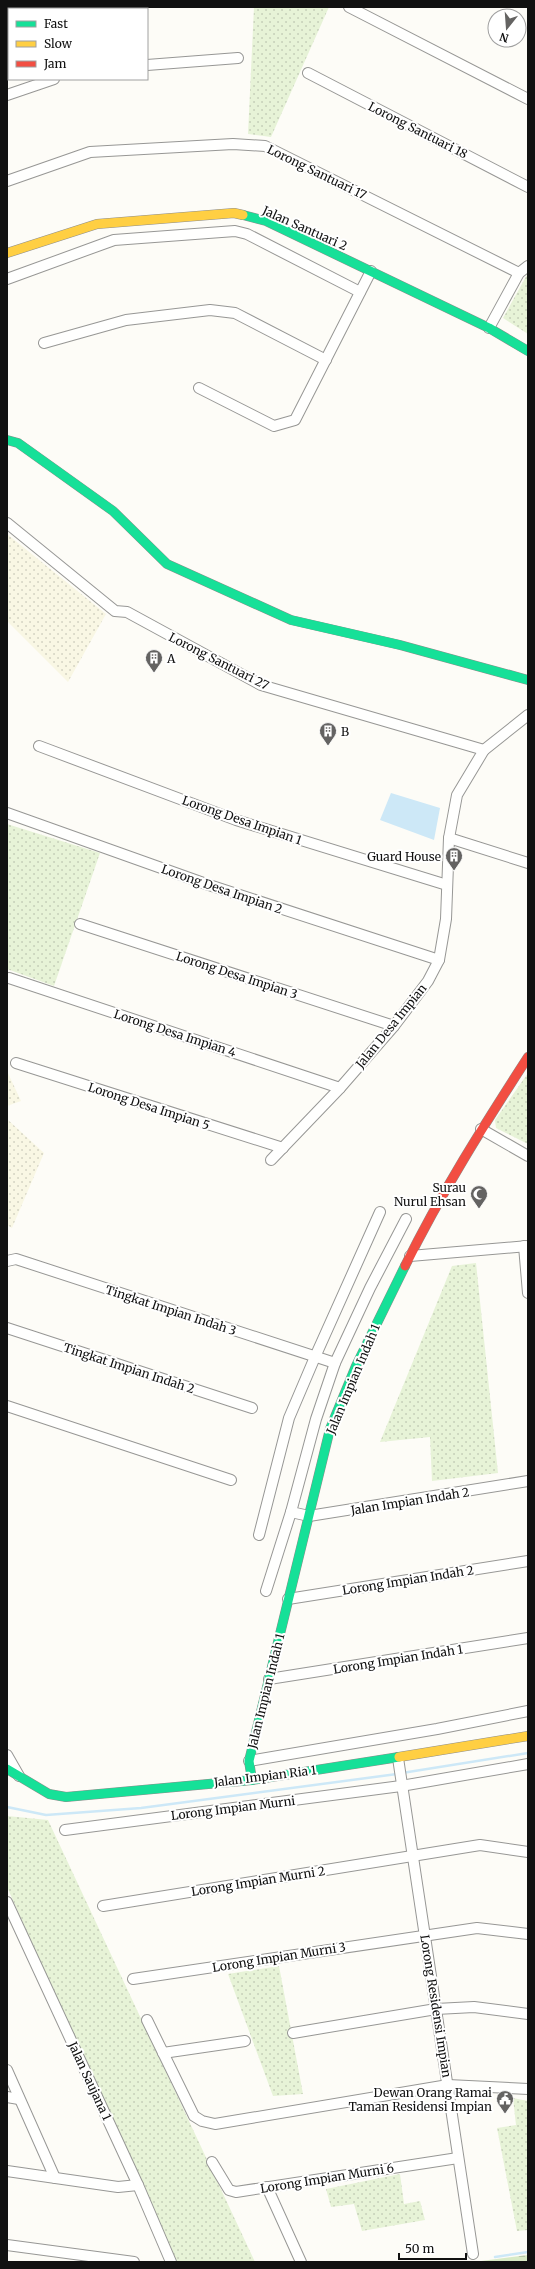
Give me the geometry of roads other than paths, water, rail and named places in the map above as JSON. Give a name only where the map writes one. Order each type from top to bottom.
[{"type":"street","points":[[349,7],[528,99]]},
{"type":"street","points":[[148,65],[238,58]]},
{"type":"street","name":"Lorong Santuari 18","points":[[308,73],[528,187]]},
{"type":"street","points":[[7,95],[51,80]]},
{"type":"street","name":"Lorong Santuari 17","points":[[7,181],[90,152],[233,144],[266,146],[520,272]]},
{"type":"street","name":"Jalan Santuari 2","points":[[7,253],[97,224],[234,213],[266,221],[489,328],[528,351]]},
{"type":"street","points":[[7,279],[114,240],[235,231],[247,234],[360,292]]},
{"type":"street","points":[[489,328],[520,272],[528,266]]},
{"type":"street","points":[[199,388],[274,426],[287,424],[295,420],[371,271]]},
{"type":"street","points":[[44,343],[126,320],[210,310],[236,314],[326,360]]},
{"type":"street","points":[[7,440],[18,442],[113,511],[167,564],[291,620],[400,645],[528,680]]},
{"type":"street","name":"Lorong Santuari 27","points":[[7,523],[115,611],[127,612],[261,685],[484,750]]},
{"type":"street","points":[[484,750],[528,715]]},
{"type":"street","name":"Lorong Desa Impian 1","points":[[39,746],[236,820],[447,885]]},
{"type":"street","name":"Jalan Desa Impian","points":[[271,1160],[340,1088],[394,1026],[428,981],[439,960],[446,919],[449,838],[457,795],[484,750]]},
{"type":"street","name":"Lorong Desa Impian 2","points":[[7,813],[208,885],[439,960]]},
{"type":"street","points":[[449,838],[528,863]]},
{"type":"street","name":"Lorong Desa Impian 3","points":[[80,924],[394,1026]]},
{"type":"street","name":"Lorong Desa Impian 4","points":[[9,978],[340,1088]]},
{"type":"street","name":"Jalan Impian Indah 1","points":[[252,1780],[249,1761],[330,1429],[356,1366],[424,1227],[481,1129],[528,1057]]},
{"type":"street","name":"Lorong Desa Impian 5","points":[[16,1063],[283,1148]]},
{"type":"street","points":[[481,1129],[528,1156]]},
{"type":"street","points":[[259,1535],[289,1418],[314,1357],[380,1212]]},
{"type":"street","name":"Jalan Impian Indah 1","points":[[266,1590],[291,1512],[316,1419],[335,1363],[370,1288],[406,1219]]},
{"type":"street","points":[[410,1256],[526,1246],[528,1293]]},
{"type":"street","name":"Tingkat Impian Indah 3","points":[[7,1260],[16,1260],[335,1363]]},
{"type":"street","name":"Tingkat Impian Indah 2","points":[[7,1328],[252,1408]]},
{"type":"street","points":[[7,1406],[231,1480]]},
{"type":"street","name":"Jalan Impian Indah 2","points":[[291,1512],[308,1516],[528,1481]]},
{"type":"street","name":"Lorong Impian Indah 2","points":[[288,1599],[528,1560]]},
{"type":"street","name":"Lorong Impian Indah 1","points":[[269,1679],[528,1638]]},
{"type":"street","name":"Jalan Impian Ria 1","points":[[249,1761],[437,1729],[528,1711]]},
{"type":"street","name":"Jalan Impian Ria 1","points":[[7,1769],[49,1794],[66,1797],[252,1780],[398,1763],[528,1736]]},
{"type":"street","points":[[7,1755],[19,1776]]},
{"type":"street","name":"Lorong Residensi Impian","points":[[398,1763],[473,2254]]},
{"type":"street","name":"Lorong Impian Murni","points":[[65,1830],[528,1764]]},
{"type":"street","name":"Lorong Impian Murni 2","points":[[103,1906],[480,1845],[528,1852]]},
{"type":"street","name":"Jalan Saujana 1","points":[[7,1902],[138,2185],[171,2262]]},
{"type":"street","name":"Lorong Impian Murni 3","points":[[133,1979],[477,1928],[528,1934]]},
{"type":"street","points":[[293,2033],[436,2010],[474,2008],[528,2014]]},
{"type":"street","points":[[147,2020],[194,2116],[202,2122],[215,2124],[448,2085],[528,2089]]},
{"type":"street","points":[[163,2053],[246,2041]]},
{"type":"street","points":[[7,2070],[55,2178]]},
{"type":"street","points":[[7,2097],[19,2099]]},
{"type":"street","name":"Lorong Impian Murni 6","points":[[212,2162],[229,2190],[236,2192],[458,2158]]},
{"type":"street","points":[[7,2171],[118,2187],[138,2185]]},
{"type":"street","points":[[267,2187],[301,2262]]},
{"type":"street","points":[[7,2245],[134,2262]]},
{"type":"water","points":[[391,793],[440,808],[434,840],[380,820]]},
{"type":"waterway","points":[[402,1773],[528,1753]]},
{"type":"waterway","points":[[7,1807],[46,1815],[141,1808],[397,1774]]},
{"type":"waterway","points":[[495,2257],[528,2252]]},
{"type":"place","name":"A","points":[[154,673]]},
{"type":"place","name":"B","points":[[328,746]]},
{"type":"place","name":"Guard House","points":[[454,871]]},
{"type":"place","name":"Surau Nurul Ehsan","points":[[479,1209]]},
{"type":"place","name":"Dewan Orang Ramai Taman Residensi Impian","points":[[505,2114]]}]
